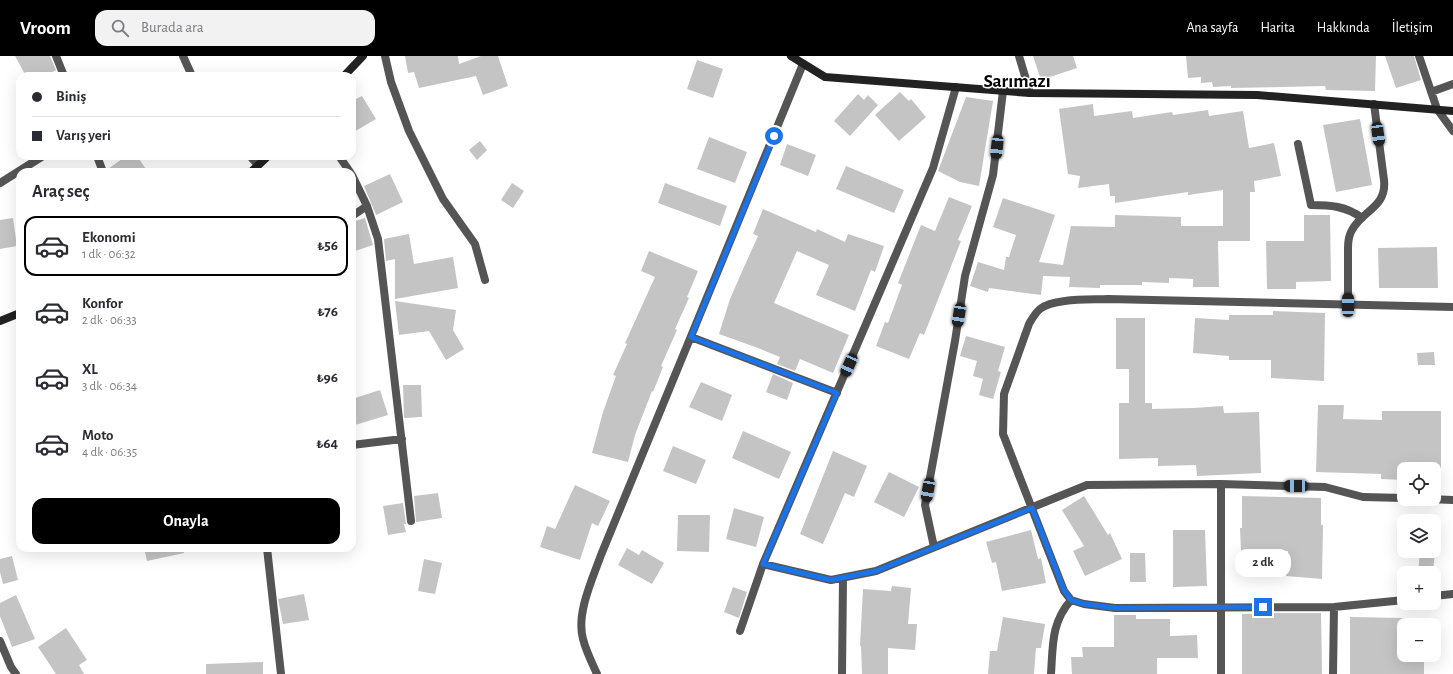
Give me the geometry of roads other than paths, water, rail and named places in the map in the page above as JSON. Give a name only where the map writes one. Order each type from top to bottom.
[{"type":"street","points":[[56,56],[62,72]]},
{"type":"street","points":[[183,56],[190,72]]},
{"type":"street","points":[[348,72],[363,56]]},
{"type":"street","points":[[385,56],[391,82],[409,131],[443,199],[475,244],[485,280]]},
{"type":"street","points":[[791,56],[825,77],[1030,93],[1257,95],[1453,110]]},
{"type":"street","points":[[1019,56],[1030,93]]},
{"type":"street","points":[[1419,56],[1437,109],[1453,131]]},
{"type":"street","points":[[597,674],[583,639],[581,626],[583,609],[601,556],[803,64]]},
{"type":"street","points":[[1431,92],[1453,84]]},
{"type":"street","points":[[740,631],[763,564],[933,168],[956,87]]},
{"type":"street","points":[[934,547],[925,505],[955,341],[965,276],[993,175],[1003,91]]},
{"type":"street","points":[[1348,305],[1349,239],[1351,231],[1380,201],[1385,185],[1374,104]]},
{"type":"street","points":[[1298,144],[1311,205],[1340,207],[1355,213],[1362,218]]},
{"type":"street","points":[[24,168],[37,160]]},
{"type":"street","points":[[254,160],[258,165]]},
{"type":"street","points":[[255,168],[264,160]]},
{"type":"street","points":[[0,183],[16,173]]},
{"type":"street","points":[[356,183],[367,206],[378,239],[411,521]]},
{"type":"street","points":[[356,213],[367,206]]},
{"type":"street","points":[[1397,601],[1334,607],[1115,608],[1084,604],[1071,600],[1064,590],[1003,434],[1004,394],[1029,324],[1034,315],[1041,308],[1051,304],[1108,299],[1453,307]]},
{"type":"street","points":[[0,321],[16,315]]},
{"type":"street","points":[[691,337],[837,393]]},
{"type":"street","points":[[356,445],[402,439]]},
{"type":"street","points":[[763,564],[831,580],[876,571],[1087,485],[1221,484],[1325,487],[1363,497],[1397,498]]},
{"type":"street","points":[[1221,484],[1221,674]]},
{"type":"street","points":[[1441,500],[1453,500]]},
{"type":"street","points":[[267,552],[281,674]]},
{"type":"street","points":[[842,674],[843,578]]},
{"type":"street","points":[[1441,595],[1453,594]]},
{"type":"street","points":[[1051,674],[1054,629],[1064,609],[1071,600]]},
{"type":"street","points":[[1333,674],[1334,607]]},
{"type":"street","points":[[0,641],[10,667],[16,674]]},
{"type":"district","name":"Sarımazı","points":[[1017,80]]}]
